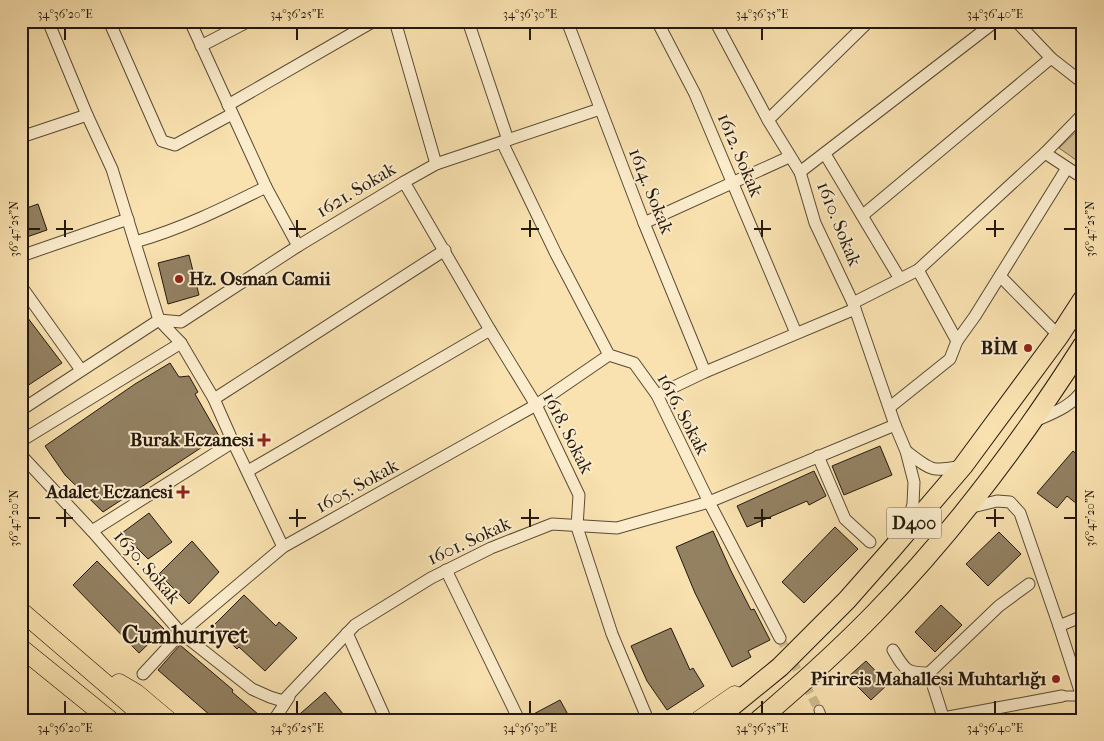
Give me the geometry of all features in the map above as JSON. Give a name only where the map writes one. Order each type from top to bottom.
[{"type":"highway","name":"D400","points":[[715,720],[780,667],[847,600],[904,536],[963,466],[1083,299]]},
{"type":"highway","name":"D400","points":[[759,720],[815,672],[874,614],[920,564],[968,508],[1030,423],[1083,345]]},
{"type":"main road","points":[[21,611],[148,720]]},
{"type":"main road","points":[[21,648],[110,720]]},
{"type":"main road","points":[[73,656],[136,693],[168,720]]},
{"type":"main road","points":[[699,720],[780,667]]},
{"type":"main road","points":[[50,670],[73,703],[92,720]]},
{"type":"street","points":[[48,21],[87,115],[112,169],[159,320],[182,343],[214,399],[232,442],[248,471],[283,547]]},
{"type":"street","points":[[109,21],[162,142],[175,145],[374,21]]},
{"type":"street","points":[[190,21],[266,187],[298,246]]},
{"type":"street","points":[[201,46],[249,21]]},
{"type":"street","points":[[395,21],[436,164]]},
{"type":"street","points":[[468,21],[505,141],[556,254],[609,355]]},
{"type":"street","name":"1614. Sokak","points":[[567,21],[644,224],[705,372]]},
{"type":"street","name":"1612. Sokak","points":[[657,21],[695,94],[796,333]]},
{"type":"street","points":[[768,120],[870,21]]},
{"type":"street","points":[[800,172],[996,21]]},
{"type":"street","points":[[1016,21],[1052,58],[1083,83]]},
{"type":"street","name":"1610. Sokak","points":[[717,22],[768,120],[789,157],[800,172],[815,223],[854,306],[895,425],[906,451],[914,482],[913,504],[904,536]]},
{"type":"street","points":[[863,215],[1052,58]]},
{"type":"street","name":"1621. Sokak","points":[[159,320],[181,322],[298,246],[436,164],[600,109]]},
{"type":"street","points":[[657,395],[854,306],[918,270],[1045,152],[1083,114]]},
{"type":"street","points":[[21,137],[87,115]]},
{"type":"street","points":[[1045,152],[1083,178]]},
{"type":"street","points":[[825,154],[900,279]]},
{"type":"street","points":[[644,224],[789,157]]},
{"type":"street","points":[[890,407],[950,359],[957,341],[1067,168]]},
{"type":"street","name":"1618. Sokak","points":[[404,182],[536,405],[579,495],[577,527],[612,634],[648,720]]},
{"type":"street","points":[[135,242],[164,234],[266,187]]},
{"type":"street","points":[[21,256],[128,219]]},
{"type":"street","points":[[214,399],[445,250]]},
{"type":"street","points":[[918,270],[957,341]]},
{"type":"street","points":[[1000,276],[1058,336]]},
{"type":"street","points":[[21,286],[81,370]]},
{"type":"street","points":[[21,410],[159,320]]},
{"type":"street","points":[[248,471],[490,330]]},
{"type":"street","points":[[21,441],[182,343]]},
{"type":"street","name":"1616. Sokak","points":[[609,355],[634,363],[657,395],[709,502],[780,638]]},
{"type":"street","name":"1605. Sokak","points":[[143,674],[181,633],[283,547],[536,405],[609,355]]},
{"type":"street","points":[[1030,423],[1081,399]]},
{"type":"street","name":"1601. Sokak","points":[[283,701],[355,625],[446,570],[491,548],[552,524],[618,528],[709,502],[895,425]]},
{"type":"street","points":[[92,531],[232,442]]},
{"type":"street","points":[[906,451],[928,468],[943,470],[963,466]]},
{"type":"street","name":"1630. Sokak","points":[[21,455],[92,531],[181,633],[252,689],[283,701]]},
{"type":"street","points":[[818,456],[844,519],[870,542]]},
{"type":"street","points":[[929,673],[943,719],[1062,696],[1082,697],[1020,513],[1010,502],[997,501],[968,508]]},
{"type":"street","points":[[446,570],[519,720]]},
{"type":"street","points":[[893,650],[902,666],[913,673],[929,673],[999,606],[1028,584]]},
{"type":"street","points":[[1059,626],[1083,616]]},
{"type":"street","points":[[347,633],[386,720]]},
{"type":"street","points":[[274,720],[294,689]]},
{"type":"street","points":[[819,710],[824,720]]},
{"type":"shaded area","points":[[1083,125],[1083,165],[1059,148]]},
{"type":"building","points":[[38,204],[47,230],[21,239],[21,210]]},
{"type":"building","name":"Hz. Osman Camii","points":[[189,255],[199,295],[168,304],[158,263]]},
{"type":"building","points":[[21,309],[62,363],[21,390]]},
{"type":"building","points":[[170,363],[179,377],[189,376],[198,392],[195,394],[219,436],[103,512],[65,475],[45,446],[135,384]]},
{"type":"building","points":[[880,446],[892,475],[844,495],[832,466]]},
{"type":"building","points":[[1073,451],[1083,459],[1083,496],[1077,504],[1067,496],[1057,508],[1037,493]]},
{"type":"building","points":[[814,471],[826,496],[809,505],[807,501],[747,527],[737,506]]},
{"type":"building","points":[[149,513],[172,542],[148,559],[122,533]]},
{"type":"building","points":[[835,527],[858,549],[804,603],[782,582]]},
{"type":"building","points":[[713,531],[751,610],[754,609],[770,640],[748,651],[751,657],[732,667],[695,593],[676,547]]},
{"type":"building","points":[[999,532],[1021,554],[988,586],[966,564]]},
{"type":"building","points":[[192,541],[219,572],[189,604],[159,574]]},
{"type":"building","points":[[97,561],[164,629],[139,653],[73,585]]},
{"type":"building","points":[[244,595],[276,626],[279,622],[297,638],[265,671],[239,647],[237,649],[213,626]]},
{"type":"building","points":[[941,605],[962,625],[935,652],[915,632]]},
{"type":"building","points":[[671,628],[690,670],[693,668],[704,686],[667,710],[647,681],[631,646]]},
{"type":"building","points":[[180,645],[265,720],[219,720],[213,714],[211,716],[158,670]]},
{"type":"building","points":[[866,661],[888,684],[871,700],[848,677]]},
{"type":"building","points":[[325,692],[348,720],[293,720]]},
{"type":"building","points":[[560,700],[571,720],[526,720],[526,718]]},
{"type":"tunnel","points":[[780,638],[819,710]]},
{"type":"place","name":"Hz. Osman Camii","points":[[179,279]]},
{"type":"place","name":"BİM","points":[[1028,348]]},
{"type":"place","name":"Burak Eczanesi","points":[[264,440]]},
{"type":"place","name":"Adalet Eczanesi","points":[[183,492]]},
{"type":"place","name":"Pirireis Mahallesi Muhtarlığı","points":[[1056,679]]},
{"type":"district","name":"Cumhuriyet","points":[[185,635]]}]
